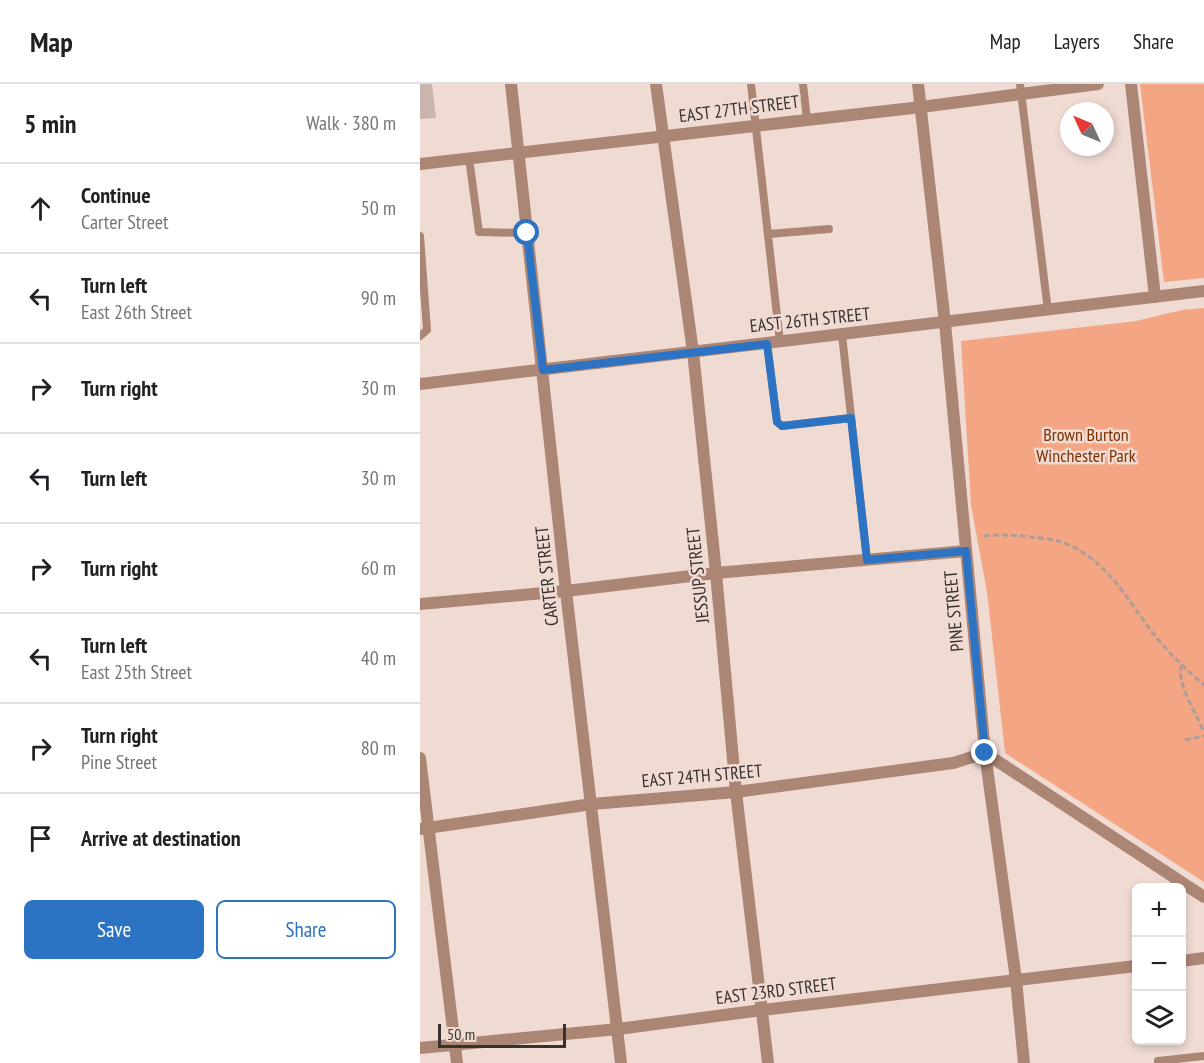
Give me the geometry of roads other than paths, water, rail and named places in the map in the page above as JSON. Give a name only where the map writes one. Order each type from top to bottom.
[{"type":"street","name":"CARTER STREET","points":[[511,84],[566,591],[621,1063]]},
{"type":"street","name":"JESSUP STREET","points":[[656,84],[665,136],[693,352],[736,792],[768,1063]]},
{"type":"street","name":"PINE STREET","points":[[918,84],[945,323],[985,753],[1016,980],[1024,1063]]},
{"type":"street","name":"EAST 27TH STREET","points":[[420,164],[921,107],[1021,89],[1098,84]]},
{"type":"street","points":[[1131,84],[1155,297]]},
{"type":"street","name":"EAST 26TH STREET","points":[[420,384],[1204,291]]},
{"type":"street","points":[[420,604],[566,591],[716,573],[966,551]]},
{"type":"street","points":[[985,753],[1204,897]]},
{"type":"street","name":"EAST 24TH STREET","points":[[424,828],[592,804],[736,792],[953,764],[985,753]]},
{"type":"street","points":[[420,758],[424,828],[457,1063]]},
{"type":"street","points":[[1186,960],[1204,958]]},
{"type":"street","name":"EAST 23RD STREET","points":[[420,1048],[618,1029],[1132,967]]},
{"type":"lane","points":[[752,84],[769,234],[777,422],[782,426],[851,418]]},
{"type":"lane","points":[[803,84],[807,120]]},
{"type":"lane","points":[[1021,89],[1048,311]]},
{"type":"lane","points":[[469,158],[479,232],[527,233]]},
{"type":"lane","points":[[769,234],[829,229]]},
{"type":"lane","points":[[420,236],[427,330],[420,336]]},
{"type":"lane","points":[[842,335],[867,560]]},
{"type":"lane","points":[[1158,1061],[1204,1056]]},
{"type":"park label","name":"Brown Burton Winchester Park","points":[[1086,445]]}]
